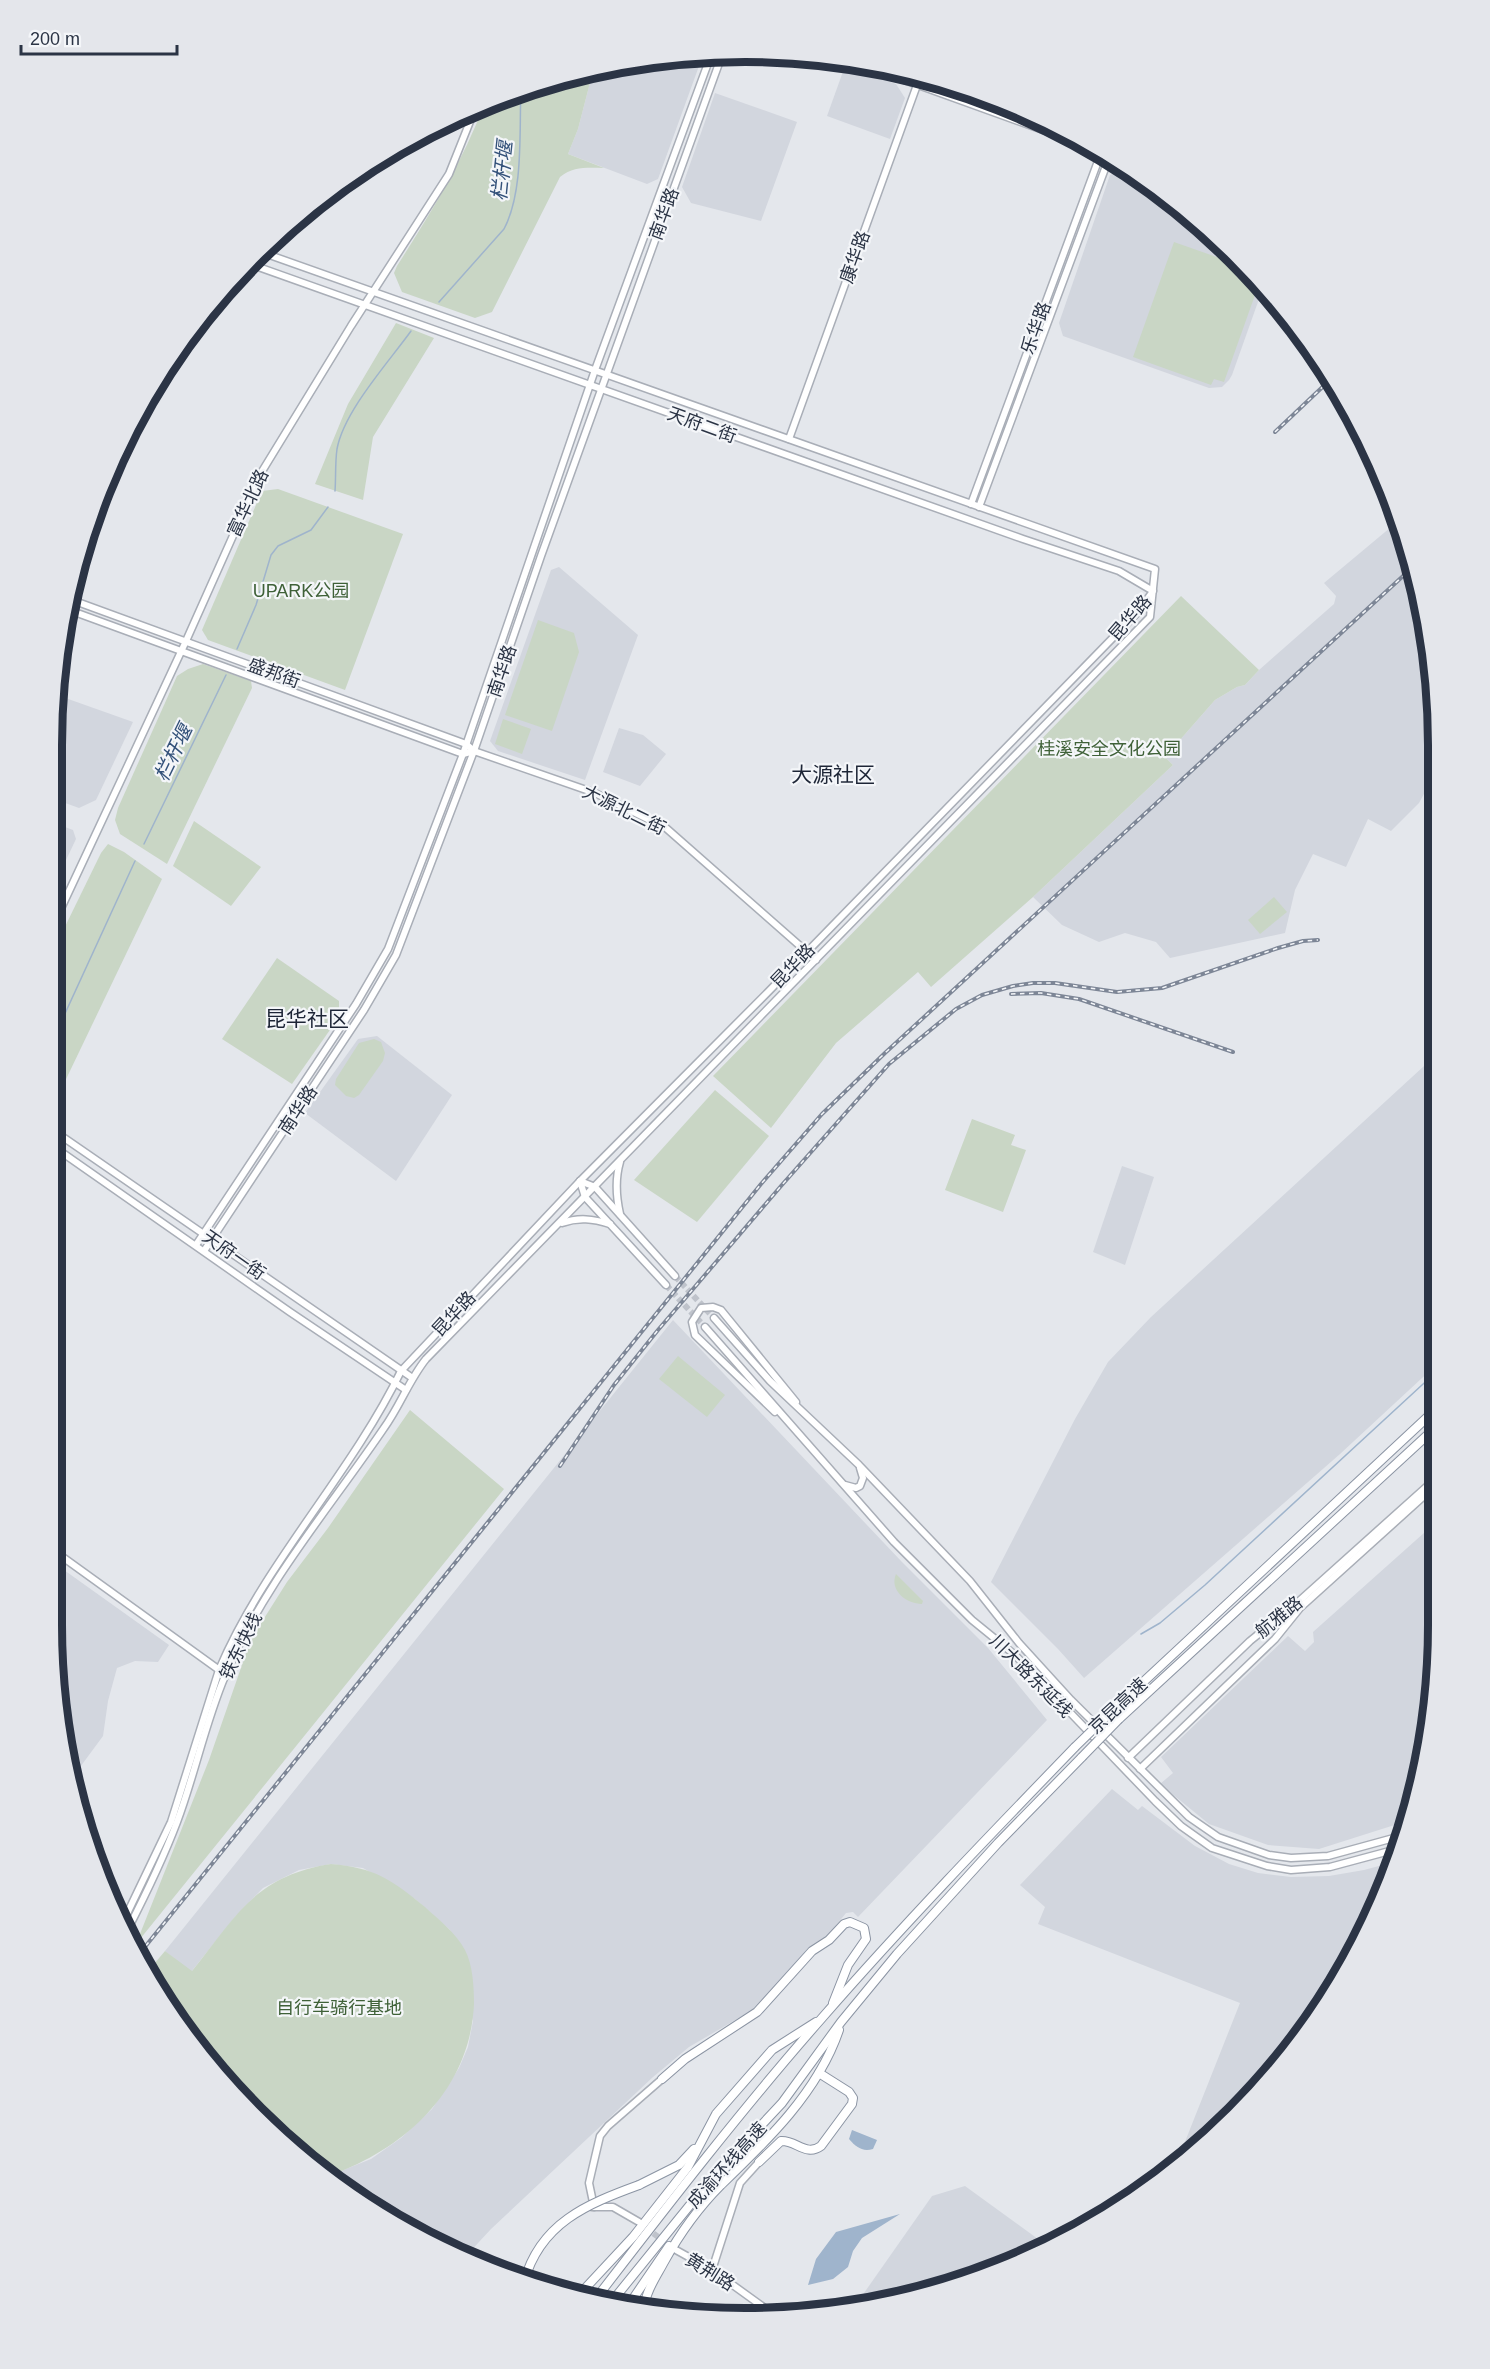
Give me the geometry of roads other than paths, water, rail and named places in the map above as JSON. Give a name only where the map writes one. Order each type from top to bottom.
[{"type":"highway","name":"京昆高速","points":[[601,2292],[820,2020],[970,1855],[1111,1712],[1428,1417]]},
{"type":"highway","name":"京昆高速","points":[[841,2022],[897,1954],[998,1843],[1119,1719],[1428,1435]]},
{"type":"highway","points":[[662,2079],[685,2059],[757,2012],[813,1951],[829,1940],[844,1924],[850,1922],[864,1928],[866,1939],[848,1965],[831,2008]]},
{"type":"highway","points":[[585,2288],[633,2237],[688,2168],[716,2114],[772,2050],[798,2031],[820,2020]]},
{"type":"highway","points":[[634,2298],[660,2258],[694,2217],[721,2185],[754,2154],[801,2098],[830,2055],[841,2022]]},
{"type":"highway","name":"成渝环线高速","points":[[616,2295],[711,2179],[782,2103],[841,2022]]},
{"type":"highway","points":[[759,2162],[781,2141],[786,2140],[814,2151],[821,2146],[852,2104],[853,2098],[849,2092],[819,2073]]},
{"type":"highway","points":[[527,2272],[538,2247],[554,2230],[580,2209],[639,2185],[679,2164],[686,2159],[704,2136]]},
{"type":"highway","points":[[646,2300],[651,2284],[694,2217]]},
{"type":"main road","name":"南华路","points":[[196,1245],[356,1004],[388,949],[463,754],[595,370],[708,63]]},
{"type":"main road","name":"南华路","points":[[204,1251],[364,1010],[396,955],[474,751],[541,556],[719,63]]},
{"type":"main road","points":[[909,82],[1042,130]]},
{"type":"main road","name":"康华路","points":[[789,439],[917,85]]},
{"type":"main road","name":"富华北路","points":[[62,906],[182,651],[261,473],[449,174],[471,119]]},
{"type":"main road","name":"乐华路","points":[[970,504],[1098,160]]},
{"type":"main road","name":"乐华路","points":[[979,507],[1106,165]]},
{"type":"main road","name":"天府二街","points":[[257,267],[1119,571],[1153,591],[1155,569],[269,255]]},
{"type":"main road","name":"昆华路","points":[[395,1382],[400,1371],[580,1181],[1122,629],[1153,591]]},
{"type":"main road","name":"昆华路","points":[[406,1390],[411,1377],[426,1359],[1150,617],[1153,591]]},
{"type":"main road","name":"盛邦街","points":[[77,602],[466,744],[474,751]]},
{"type":"main road","name":"盛邦街","points":[[75,612],[463,754]]},
{"type":"main road","points":[[463,754],[474,751]]},
{"type":"main road","name":"大源北二街","points":[[474,751],[595,794],[666,828],[816,960]]},
{"type":"main road","name":"天府一街","points":[[62,1136],[411,1377]]},
{"type":"main road","name":"天府一街","points":[[62,1152],[406,1390]]},
{"type":"main road","points":[[620,1161],[616,1174],[620,1214]]},
{"type":"main road","points":[[580,1181],[595,1187],[675,1276]]},
{"type":"main road","points":[[580,1181],[585,1197],[666,1285]]},
{"type":"main road","points":[[558,1224],[573,1219],[610,1224]]},
{"type":"main road","points":[[797,1432],[695,1335],[692,1322],[697,1312],[707,1307],[721,1310],[810,1418]]},
{"type":"main road","name":"川大路东延线","points":[[714,1318],[770,1381],[859,1465],[970,1581],[1019,1643],[1071,1700],[1189,1817],[1214,1835],[1242,1847],[1291,1858],[1328,1856],[1394,1838]]},
{"type":"main road","name":"川大路东延线","points":[[705,1327],[894,1542],[972,1620],[1015,1655],[1181,1826],[1205,1844],[1238,1858],[1291,1870],[1330,1868],[1389,1851]]},
{"type":"main road","name":"铁东快线","points":[[127,1914],[171,1822],[219,1670],[251,1606],[374,1422],[395,1382]]},
{"type":"main road","name":"铁东快线","points":[[131,1923],[178,1821],[225,1675],[268,1593],[386,1426],[406,1390]]},
{"type":"main road","points":[[842,1483],[850,1487],[860,1486],[863,1478],[859,1465]]},
{"type":"main road","name":"航雅路","points":[[1128,1758],[1250,1641],[1298,1602],[1428,1485]]},
{"type":"main road","name":"航雅路","points":[[1140,1769],[1275,1638],[1300,1608],[1428,1492]]},
{"type":"main road","points":[[62,1557],[225,1675]]},
{"type":"main road","points":[[594,2207],[589,2183],[600,2136],[608,2126],[662,2079]]},
{"type":"main road","points":[[712,2270],[740,2183],[759,2162]]},
{"type":"main road","points":[[586,2209],[613,2207],[639,2222]]},
{"type":"main road","name":"黄荆路","points":[[676,2250],[712,2270],[764,2307]]},
{"type":"water","points":[[852,2130],[877,2140],[873,2149],[862,2149],[854,2144],[849,2139]]},
{"type":"water","points":[[900,2214],[862,2238],[853,2251],[848,2267],[833,2279],[808,2285],[816,2259],[836,2232]]},
{"type":"waterway","name":"栏杆堰","points":[[439,302],[504,229],[515,197],[518,179],[521,100]]},
{"type":"waterway","name":"栏杆堰","points":[[335,491],[337,449],[348,419],[357,403],[411,331]]},
{"type":"waterway","name":"栏杆堰","points":[[237,649],[256,605],[271,555],[278,546],[311,530],[328,507]]},
{"type":"waterway","name":"栏杆堰","points":[[144,844],[226,675]]},
{"type":"waterway","points":[[62,1020],[135,861]]},
{"type":"waterway","points":[[1141,1634],[1160,1623],[1205,1585],[1428,1379]]},
{"type":"tunnel","points":[[675,1276],[714,1318]]},
{"type":"tunnel","points":[[666,1285],[705,1327]]},
{"type":"tunnel","points":[[646,2228],[672,2247]]},
{"type":"railway","points":[[1275,432],[1325,384]]},
{"type":"railway","points":[[144,1948],[761,1184],[822,1114],[885,1053],[1406,573]]},
{"type":"railway","points":[[560,1466],[614,1385],[781,1186],[889,1064],[956,1009],[982,995],[1033,983],[1055,983],[1117,992],[1162,988],[1278,948],[1303,941],[1318,940]]},
{"type":"railway","points":[[1011,994],[1041,993],[1079,999],[1233,1052]]},
{"type":"district","name":"大源社区","points":[[833,775]]},
{"type":"district","name":"昆华社区","points":[[307,1019]]},
{"type":"park label","name":"UPARK公园","points":[[301,591]]},
{"type":"park label","name":"桂溪安全文化公园","points":[[1109,749]]},
{"type":"park label","name":"自行车骑行基地","points":[[339,2008]]}]
